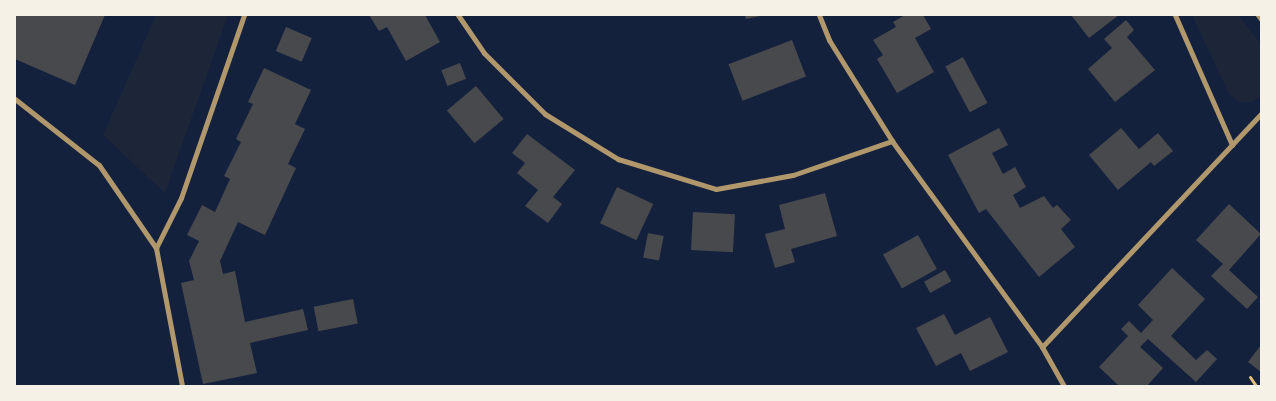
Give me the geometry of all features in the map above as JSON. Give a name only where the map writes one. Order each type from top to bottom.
[{"type":"street","points":[[156,248],[181,198],[244,15]]},
{"type":"street","points":[[458,15],[484,53],[545,114],[618,159],[716,190],[793,175],[892,141]]},
{"type":"street","points":[[819,15],[828,40],[892,141],[1042,347],[1064,386]]},
{"type":"street","points":[[1175,15],[1232,146]]},
{"type":"street","points":[[1258,15],[1261,19]]},
{"type":"street","points":[[15,99],[99,165],[156,248],[182,386]]},
{"type":"street","points":[[1042,347],[1261,114]]},
{"type":"path","points":[[1250,377],[1256,386]]},
{"type":"shaded area","points":[[156,15],[228,15],[165,193],[103,135]]},
{"type":"shaded area","points":[[1192,15],[1238,15],[1261,44],[1261,96],[1252,102],[1239,102],[1229,94]]},
{"type":"building","points":[[15,15],[105,15],[75,85],[15,59]]},
{"type":"building","points":[[369,15],[425,15],[440,42],[406,61],[387,27],[379,31]]},
{"type":"building","points":[[745,15],[760,15],[760,16],[746,19]]},
{"type":"building","points":[[905,15],[923,15],[931,29],[915,38],[934,72],[897,93],[877,59],[883,55],[873,40],[896,27],[893,22]]},
{"type":"building","points":[[1071,15],[1119,15],[1089,38]]},
{"type":"building","points":[[1126,20],[1134,30],[1127,37],[1155,70],[1115,102],[1088,69],[1112,48],[1104,39]]},
{"type":"building","points":[[286,27],[312,38],[302,62],[276,51]]},
{"type":"building","points":[[792,40],[806,76],[742,101],[729,64]]},
{"type":"building","points":[[963,57],[987,103],[970,112],[945,66]]},
{"type":"building","points":[[460,63],[466,79],[447,86],[441,70]]},
{"type":"building","points":[[264,68],[311,90],[295,124],[305,129],[288,164],[296,168],[265,235],[238,222],[220,261],[223,274],[235,271],[245,322],[303,309],[308,330],[250,343],[257,373],[203,384],[181,283],[194,280],[189,261],[199,241],[187,235],[202,205],[215,212],[230,179],[224,176],[241,142],[236,139],[253,104],[248,102]]},
{"type":"building","points":[[476,86],[504,119],[475,143],[447,110]]},
{"type":"building","points":[[999,128],[1008,145],[992,153],[1003,174],[1015,167],[1026,187],[1013,195],[1020,208],[1044,196],[1053,208],[1057,205],[1071,220],[1061,229],[1075,247],[1039,277],[986,209],[979,213],[948,155]]},
{"type":"building","points":[[1121,128],[1139,149],[1158,133],[1173,151],[1154,166],[1151,162],[1118,190],[1089,155]]},
{"type":"building","points":[[527,134],[575,170],[553,197],[562,204],[548,223],[525,206],[538,190],[517,173],[525,163],[512,153]]},
{"type":"building","points":[[617,187],[653,204],[636,240],[600,223]]},
{"type":"building","points":[[825,193],[837,236],[791,249],[795,262],[775,268],[765,234],[785,229],[779,205]]},
{"type":"building","points":[[1229,204],[1261,234],[1229,270],[1258,297],[1247,309],[1211,276],[1223,264],[1196,240]]},
{"type":"building","points":[[693,212],[735,214],[733,252],[691,250]]},
{"type":"building","points":[[648,233],[664,236],[659,261],[643,258]]},
{"type":"building","points":[[918,235],[937,269],[902,289],[883,254]]},
{"type":"building","points":[[1172,268],[1205,299],[1171,336],[1196,360],[1207,350],[1217,359],[1196,382],[1148,339],[1140,347],[1163,368],[1147,386],[1119,386],[1099,367],[1128,336],[1121,329],[1129,321],[1141,333],[1153,320],[1138,305]]},
{"type":"building","points":[[945,270],[951,281],[930,293],[924,282]]},
{"type":"building","points":[[353,299],[358,324],[319,331],[314,307]]},
{"type":"building","points":[[944,314],[955,335],[990,317],[1008,352],[970,371],[961,353],[936,366],[916,328]]},
{"type":"building","points":[[1261,345],[1261,372],[1248,362]]}]
